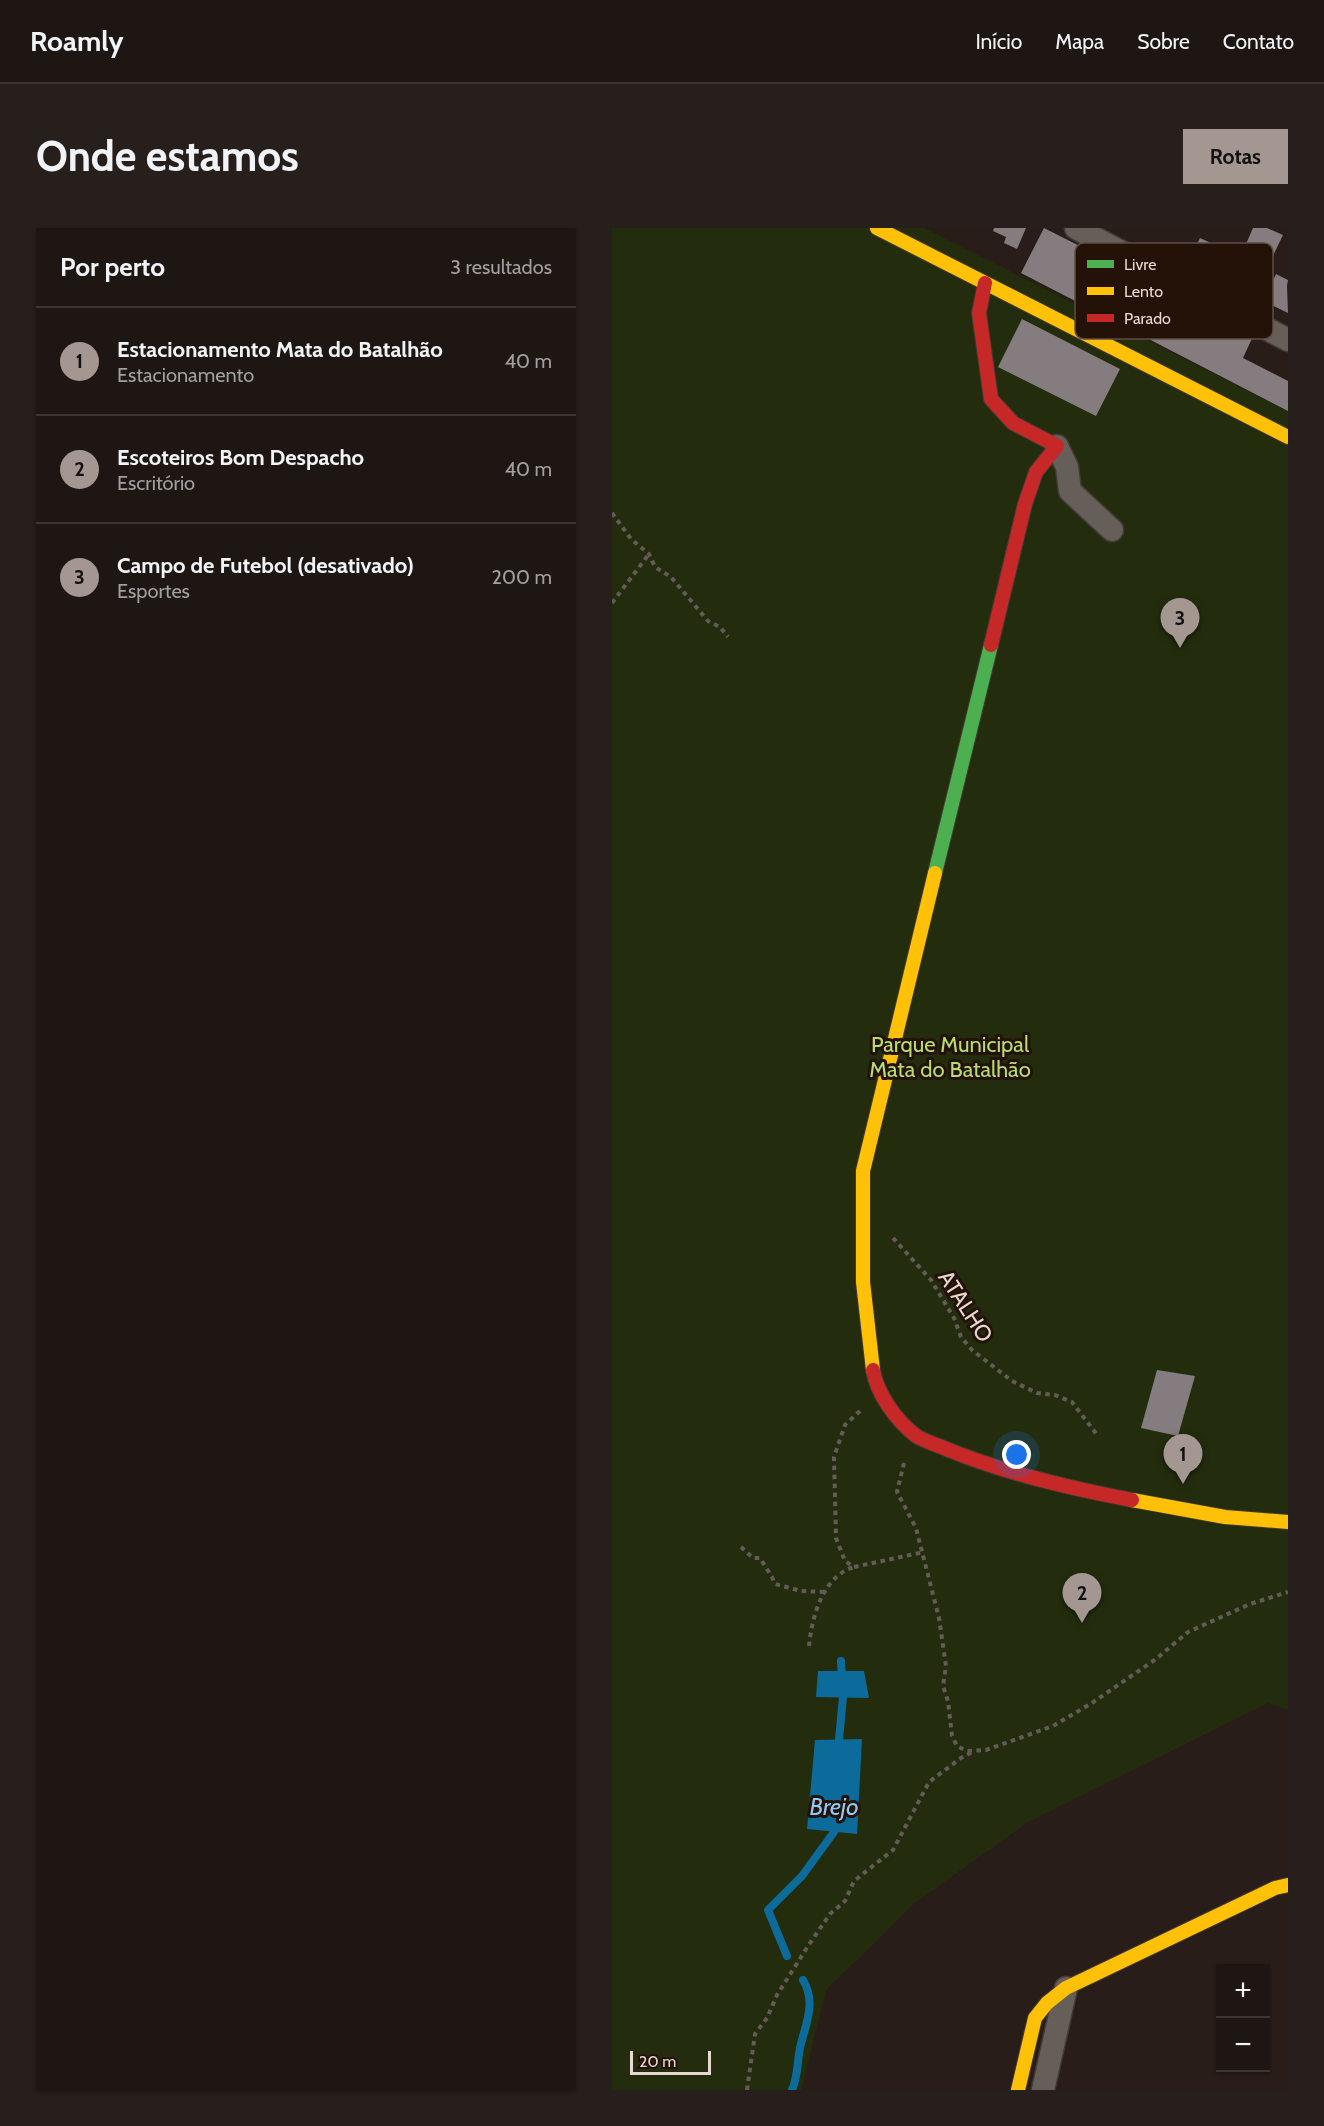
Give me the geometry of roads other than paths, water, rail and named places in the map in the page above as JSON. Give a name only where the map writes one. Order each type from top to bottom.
[{"type":"street","points":[[877,228],[1075,329]]},
{"type":"street","points":[[1076,228],[1104,243]]},
{"type":"street","points":[[985,283],[979,313],[991,399],[1013,423],[1057,446],[1067,467],[1070,491],[1112,530]]},
{"type":"street","points":[[1273,332],[1288,340]]},
{"type":"street","points":[[1095,339],[1288,437]]},
{"type":"street","points":[[1057,446],[1036,472],[1025,504],[863,1171],[864,1293],[875,1382],[893,1412],[916,1436],[973,1460],[1086,1491],[1226,1516],[1288,1522]]},
{"type":"street","points":[[1018,2090],[1035,2018],[1047,2003],[1066,1988],[1275,1888],[1288,1885]]},
{"type":"street","points":[[1043,2090],[1066,1988]]},
{"type":"water","points":[[818,1671],[864,1671],[869,1698],[816,1697]]},
{"type":"water","name":"Brejo","points":[[862,1739],[857,1834],[807,1829],[815,1740]]},
{"type":"waterway","points":[[838,1750],[843,1697],[841,1661]]},
{"type":"waterway","points":[[787,1956],[768,1910],[802,1876],[834,1832],[835,1823]]},
{"type":"waterway","points":[[792,2090],[810,2006],[803,1980]]},
{"type":"place","name":"Campo de Futebol (desativado)","points":[[1180,648]]},
{"type":"place","name":"Estacionamento Mata do Batalhão","points":[[1183,1484]]},
{"type":"place","name":"Escoteiros Bom Despacho","points":[[1082,1623]]},
{"type":"park label","name":"Parque Municipal Mata do Batalhão","points":[[950,1056]]}]
